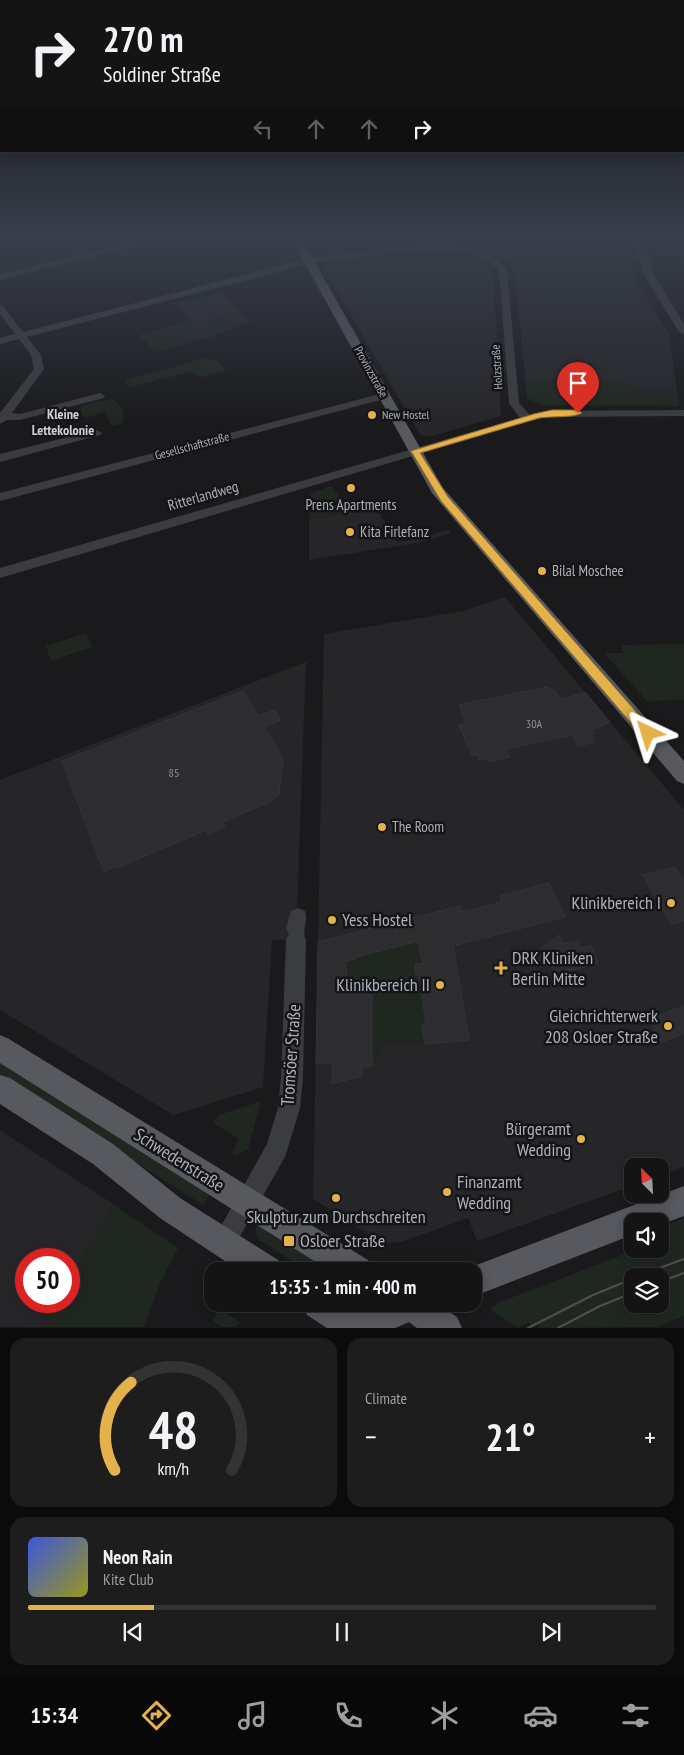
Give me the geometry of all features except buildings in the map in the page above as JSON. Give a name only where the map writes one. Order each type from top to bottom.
[{"type":"main road","name":"Provinzstraße","points":[[332,302],[415,451],[444,499],[684,775]]},
{"type":"main road","name":"Schwedenstraße","points":[[0,1048],[343,1262]]},
{"type":"main road","points":[[0,1088],[103,1154],[170,1208],[252,1262]]},
{"type":"main road","points":[[482,1278],[684,1201]]},
{"type":"main road","points":[[331,1312],[355,1327],[392,1312]]},
{"type":"main road","points":[[423,1312],[446,1328]]},
{"type":"street","name":"Holzstraße","points":[[0,341],[149,302]]},
{"type":"street","name":"Holzstraße","points":[[506,302],[514,403],[516,408],[527,418]]},
{"type":"street","points":[[665,302],[684,332]]},
{"type":"street","points":[[0,308],[39,362],[39,369],[2,418]]},
{"type":"street","points":[[668,308],[684,308]]},
{"type":"street","points":[[2,418],[20,417],[100,396]]},
{"type":"street","name":"Gesellschaftstraße","points":[[0,497],[384,396]]},
{"type":"street","name":"Ritterlandweg","points":[[0,572],[527,418],[552,413],[684,414]]},
{"type":"street","points":[[0,458],[96,434]]},
{"type":"street","name":"Tromsöer Straße","points":[[223,1244],[277,1149],[288,1108],[292,1078],[297,928]]},
{"type":"shaded area","points":[[231,302],[250,322],[209,337],[173,303]]},
{"type":"shaded area","points":[[343,302],[495,302],[501,416],[428,437],[420,435]]},
{"type":"shaded area","points":[[518,302],[649,302],[669,334],[677,391],[642,390],[621,384],[620,381],[525,379]]},
{"type":"shaded area","points":[[230,313],[246,323],[213,333],[204,325],[203,321],[219,318]]},
{"type":"shaded area","points":[[190,320],[209,337],[156,353],[139,335]]},
{"type":"shaded area","points":[[206,358],[216,360],[226,370],[201,377],[190,372],[129,387],[124,380]]},
{"type":"shaded area","points":[[525,379],[620,381],[622,384],[642,390],[677,391],[680,406],[540,405],[527,398]]},
{"type":"shaded area","points":[[113,399],[122,410],[124,416],[122,424],[112,426],[105,412],[85,418],[80,410],[83,405]]},
{"type":"shaded area","points":[[331,486],[351,511],[309,520],[311,493]]},
{"type":"shaded area","name":"Kita Firlefanz","points":[[375,506],[397,542],[417,539],[448,530],[451,533],[418,543],[309,560],[309,520]]},
{"type":"shaded area","points":[[505,597],[684,810],[684,1167],[669,1173],[669,1158],[624,1158],[624,1189],[477,1241],[468,1218],[404,1241],[385,1244],[313,1199],[324,634],[463,611]]},
{"type":"shaded area","points":[[86,633],[92,647],[51,661],[46,646]]},
{"type":"shaded area","points":[[684,644],[684,700],[647,701],[604,653],[623,653],[621,645]]},
{"type":"shaded area","points":[[306,662],[296,940],[272,940],[263,1087],[173,1115],[0,1010],[0,780]]},
{"type":"shaded area","points":[[418,941],[423,964],[415,965],[416,975],[419,975],[426,1025],[423,1026],[425,1044],[381,1044],[381,1061],[372,1061],[347,994],[346,974],[343,974],[340,963],[355,959],[355,957]]},
{"type":"shaded area","points":[[0,1060],[211,1193],[203,1205],[0,1076]]},
{"type":"shaded area","points":[[261,1101],[248,1149],[237,1155],[232,1153],[239,1139],[213,1123],[219,1115]]},
{"type":"shaded area","points":[[0,1130],[113,1204],[80,1261],[80,1248],[15,1248],[15,1313],[50,1313],[41,1327],[0,1327]]},
{"type":"shaded area","points":[[112,1204],[178,1248],[160,1283],[144,1327],[41,1327],[49,1313],[80,1313],[80,1261]]},
{"type":"shaded area","points":[[684,1218],[684,1316],[656,1327],[539,1328],[538,1325],[532,1328],[529,1322],[518,1328],[490,1309],[500,1302],[624,1254],[624,1258],[669,1258],[669,1224]]},
{"type":"shaded area","points":[[258,1224],[261,1224],[322,1262],[294,1262],[258,1239],[255,1231]]},
{"type":"shaded area","points":[[218,1312],[229,1312],[228,1314],[239,1322],[236,1327],[222,1327],[213,1321]]},
{"type":"tram line","points":[[660,1268],[684,1259]]},
{"type":"tram line","points":[[669,1279],[684,1273]]},
{"type":"tram line","points":[[528,1328],[593,1295],[624,1282]]},
{"type":"tram line","points":[[558,1328],[600,1306],[624,1296]]},
{"type":"place","name":"New Hostel","points":[[372,415]]},
{"type":"place","name":"Prens Apartments","points":[[351,488]]},
{"type":"place","name":"Kita Firlefanz","points":[[350,532]]},
{"type":"place","name":"Bilal Moschee","points":[[542,571]]},
{"type":"place","name":"The Room","points":[[382,827]]},
{"type":"place","name":"Klinikbereich I","points":[[671,903]]},
{"type":"place","name":"Yess Hostel","points":[[332,920]]},
{"type":"place","name":"DRK Kliniken Berlin Mitte","points":[[501,968]]},
{"type":"place","name":"Klinikbereich II","points":[[440,985]]},
{"type":"place","name":"Gleichrichterwerk 208 Osloer Straße","points":[[668,1026]]},
{"type":"place","name":"Bürgeramt Wedding","points":[[581,1139]]},
{"type":"place","name":"Finanzamt Wedding","points":[[447,1192]]},
{"type":"place","name":"Skulptur zum Durchschreiten","points":[[336,1198]]},
{"type":"place","name":"Osloer Straße","points":[[289,1241]]},
{"type":"district","name":"Kleine Lettekolonie","points":[[63,422]]},
{"type":"route","points":[[578,413],[552,413],[537,416],[415,451],[444,499],[648,733]]}]
